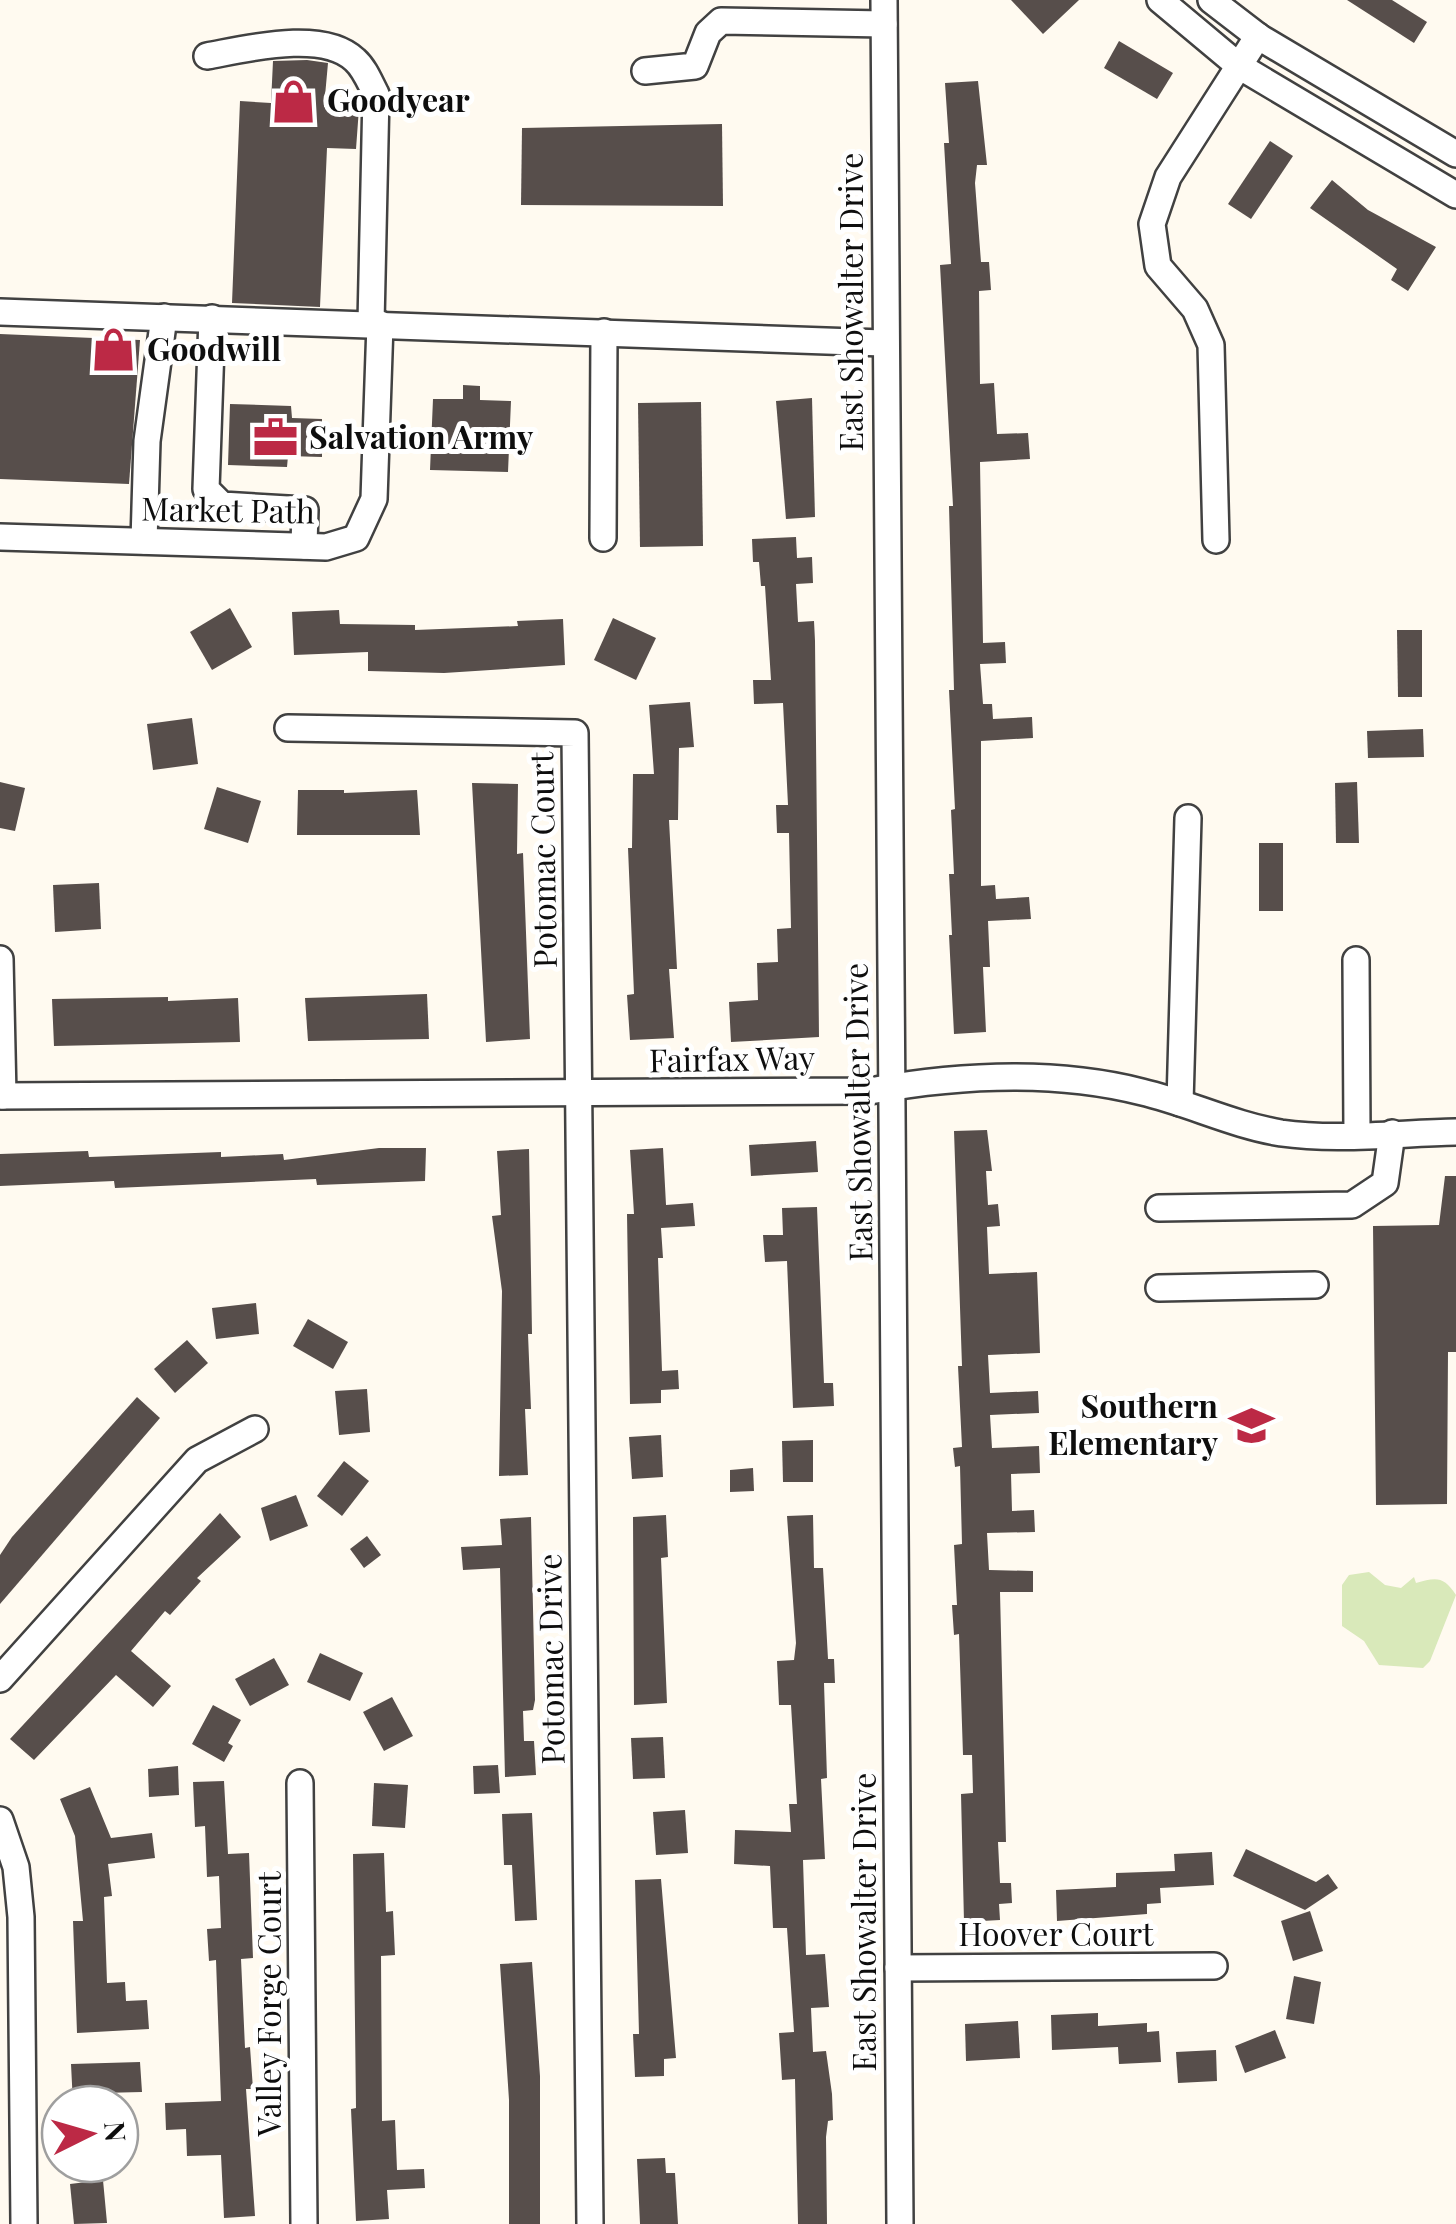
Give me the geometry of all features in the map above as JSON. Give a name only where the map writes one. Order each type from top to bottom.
[{"type":"street","points":[[1160,0],[1239,66],[1456,195]]},
{"type":"street","points":[[1211,0],[1258,36],[1456,154]]},
{"type":"street","points":[[645,71],[694,66],[708,33],[721,21],[884,12]]},
{"type":"street","name":"East Showalter Drive","points":[[884,12],[883,343],[900,2224]]},
{"type":"street","points":[[1216,540],[1211,344],[1195,308],[1158,266],[1152,224],[1168,177],[1258,36]]},
{"type":"street","points":[[208,56],[280,42],[325,47],[345,53],[367,76],[376,94],[375,324]]},
{"type":"street","points":[[0,312],[883,343]]},
{"type":"street","points":[[144,541],[147,441],[164,317]]},
{"type":"street","points":[[212,318],[206,489],[222,505],[305,510],[304,546]]},
{"type":"street","name":"Market Path","points":[[0,536],[326,547],[356,538],[374,499],[375,324]]},
{"type":"street","points":[[603,538],[604,332]]},
{"type":"street","name":"Potomac Court","points":[[288,728],[576,733],[580,1094]]},
{"type":"street","points":[[1180,1102],[1188,818]]},
{"type":"street","points":[[0,959],[2,1096]]},
{"type":"street","points":[[1356,960],[1357,1133]]},
{"type":"street","name":"Fairfax Way","points":[[2,1096],[580,1094],[892,1087],[924,1082],[1052,1078],[1098,1082],[1282,1133],[1456,1132]]},
{"type":"street","name":"Potomac Drive","points":[[580,1094],[590,2224]]},
{"type":"street","points":[[1159,1208],[1352,1206],[1385,1183],[1392,1132]]},
{"type":"street","points":[[1159,1288],[1315,1285]]},
{"type":"street","points":[[0,1680],[197,1460],[255,1430]]},
{"type":"street","name":"Valley Forge Court","points":[[300,1783],[304,2224]]},
{"type":"street","points":[[0,1820],[16,1867],[21,1917],[10,2049],[24,2224]]},
{"type":"street","name":"Hoover Court","points":[[898,1968],[1214,1966]]},
{"type":"green space","points":[[1369,1572],[1385,1585],[1401,1588],[1414,1577],[1416,1583],[1439,1580],[1456,1595],[1430,1661],[1423,1668],[1379,1665],[1364,1641],[1342,1626],[1342,1585],[1349,1575]]},
{"type":"building","points":[[1011,0],[1079,0],[1043,34]]},
{"type":"building","points":[[1347,0],[1392,0],[1427,22],[1414,43]]},
{"type":"building","points":[[1119,41],[1173,73],[1157,99],[1104,68]]},
{"type":"building","points":[[273,61],[328,63],[324,107],[359,108],[356,149],[327,148],[320,307],[232,303],[240,101],[271,103]]},
{"type":"building","points":[[978,81],[987,165],[977,165],[975,183],[981,262],[989,262],[991,290],[979,291],[980,384],[994,383],[997,434],[1028,433],[1030,459],[980,462],[983,643],[1005,642],[1006,663],[980,664],[983,704],[992,704],[993,719],[1032,717],[1033,738],[981,741],[981,886],[995,885],[996,899],[1029,897],[1031,919],[988,921],[990,967],[983,967],[986,1032],[954,1034],[949,935],[949,874],[954,874],[951,810],[955,809],[949,690],[954,690],[949,506],[953,506],[940,265],[951,264],[945,83]]},
{"type":"building","points":[[722,124],[723,206],[521,205],[522,128]]},
{"type":"building","points":[[1270,141],[1293,156],[1251,219],[1228,204]]},
{"type":"building","points":[[1332,180],[1368,210],[1436,247],[1408,291],[1391,280],[1397,269],[1310,208]]},
{"type":"building","points":[[0,334],[140,340],[129,484],[0,479]]},
{"type":"building","points":[[463,385],[480,386],[480,400],[511,401],[508,472],[430,470],[433,399],[463,399]]},
{"type":"building","points":[[812,398],[815,517],[786,519],[776,401]]},
{"type":"building","points":[[701,402],[703,546],[640,547],[638,403]]},
{"type":"building","name":"Salvation Army","points":[[230,404],[291,406],[292,418],[322,419],[322,457],[288,456],[287,467],[228,465]]},
{"type":"building","points":[[796,537],[797,558],[812,557],[813,583],[796,584],[798,622],[814,621],[819,1037],[731,1042],[729,1002],[758,1000],[757,963],[778,962],[777,929],[791,928],[789,833],[777,833],[776,805],[788,805],[783,703],[754,704],[753,680],[771,680],[765,586],[761,586],[759,562],[753,562],[752,539]]},
{"type":"building","points":[[230,608],[252,647],[212,670],[190,632]]},
{"type":"building","points":[[339,610],[340,624],[415,625],[415,630],[518,626],[517,621],[563,619],[565,665],[444,673],[368,671],[368,652],[294,655],[292,612]]},
{"type":"building","points":[[613,618],[656,638],[636,680],[594,660]]},
{"type":"building","points":[[1397,630],[1422,630],[1422,697],[1398,697]]},
{"type":"building","points":[[690,702],[694,747],[679,748],[678,820],[669,820],[677,969],[669,969],[674,1038],[630,1040],[627,995],[634,994],[628,848],[632,848],[633,774],[654,774],[649,705]]},
{"type":"building","points":[[192,718],[198,764],[153,770],[147,724]]},
{"type":"building","points":[[1423,729],[1424,757],[1368,758],[1367,731]]},
{"type":"building","points":[[0,782],[25,788],[15,831],[0,828]]},
{"type":"building","points":[[1357,782],[1359,843],[1336,843],[1335,783]]},
{"type":"building","points":[[472,783],[518,784],[517,854],[523,853],[530,1039],[486,1042]]},
{"type":"building","points":[[217,787],[261,801],[248,843],[204,829]]},
{"type":"building","points":[[298,790],[417,790],[420,835],[297,835]]},
{"type":"building","points":[[1259,843],[1283,843],[1283,911],[1259,911]]},
{"type":"building","points":[[99,883],[101,929],[55,932],[53,885]]},
{"type":"building","points":[[427,994],[429,1039],[308,1041],[305,998]]},
{"type":"building","points":[[168,997],[168,1001],[238,998],[240,1042],[54,1046],[52,999]]},
{"type":"building","points":[[987,1130],[992,1171],[986,1171],[988,1205],[998,1204],[1000,1226],[987,1227],[989,1274],[1037,1272],[1040,1353],[988,1355],[990,1393],[1038,1391],[1039,1413],[990,1415],[992,1448],[1039,1446],[1040,1473],[1011,1474],[1012,1511],[1034,1510],[1035,1532],[987,1533],[989,1570],[1033,1571],[1033,1592],[1000,1592],[1006,1842],[998,1842],[1000,1883],[1011,1883],[1012,1903],[999,1904],[1000,1920],[964,1922],[961,1794],[973,1793],[972,1755],[963,1755],[959,1634],[954,1635],[952,1605],[957,1605],[954,1545],[962,1544],[960,1466],[955,1467],[953,1448],[962,1447],[954,1131]]},
{"type":"building","points":[[816,1141],[818,1172],[751,1176],[749,1145]]},
{"type":"building","points":[[379,1148],[426,1148],[425,1181],[317,1185],[316,1179],[115,1188],[114,1181],[0,1186],[0,1154],[88,1151],[89,1157],[221,1152],[221,1157],[283,1154],[284,1160]]},
{"type":"building","points":[[663,1148],[666,1205],[693,1203],[695,1226],[661,1228],[663,1258],[658,1258],[662,1371],[678,1370],[679,1389],[661,1390],[661,1403],[630,1404],[627,1214],[634,1214],[630,1150]]},
{"type":"building","points":[[529,1149],[532,1334],[528,1334],[531,1409],[525,1409],[528,1475],[499,1476],[502,1291],[492,1216],[501,1215],[497,1151]]},
{"type":"building","points":[[1445,1176],[1456,1176],[1456,1352],[1448,1352],[1447,1504],[1376,1505],[1373,1226],[1439,1225]]},
{"type":"building","points":[[817,1207],[824,1383],[833,1383],[834,1406],[793,1408],[787,1261],[765,1262],[763,1235],[783,1235],[782,1208]]},
{"type":"building","points":[[256,1303],[259,1334],[216,1339],[212,1308]]},
{"type":"building","points":[[308,1319],[348,1342],[333,1369],[293,1346]]},
{"type":"building","points":[[187,1340],[208,1363],[175,1393],[154,1369]]},
{"type":"building","points":[[367,1389],[370,1432],[339,1435],[335,1391]]},
{"type":"building","points":[[137,1397],[160,1418],[0,1604],[0,1555]]},
{"type":"building","points":[[661,1435],[663,1477],[632,1479],[629,1437]]},
{"type":"building","points":[[813,1440],[813,1482],[783,1482],[782,1441]]},
{"type":"building","points":[[344,1461],[369,1481],[342,1516],[317,1496]]},
{"type":"building","points":[[753,1468],[754,1491],[730,1492],[730,1470]]},
{"type":"building","points":[[296,1495],[308,1526],[270,1541],[261,1508]]},
{"type":"building","points":[[220,1513],[241,1537],[197,1578],[201,1581],[170,1615],[165,1611],[131,1651],[171,1686],[153,1707],[116,1675],[34,1760],[10,1739]]},
{"type":"building","points":[[666,1515],[668,1557],[661,1558],[667,1703],[634,1705],[633,1517]]},
{"type":"building","points":[[813,1515],[814,1568],[823,1568],[828,1659],[834,1659],[835,1683],[824,1683],[827,1778],[821,1779],[825,1859],[803,1860],[806,1955],[825,1954],[829,2007],[811,2008],[813,2052],[826,2051],[833,2120],[828,2121],[826,2137],[827,2224],[798,2224],[795,2079],[782,2080],[779,2033],[794,2032],[787,1928],[773,1928],[770,1866],[734,1864],[735,1830],[791,1832],[789,1804],[797,1804],[791,1705],[779,1705],[777,1661],[794,1660],[796,1643],[787,1516]]},
{"type":"building","points":[[531,1517],[535,1700],[533,1710],[523,1711],[524,1741],[534,1741],[536,1775],[505,1777],[500,1568],[463,1570],[461,1547],[502,1545],[500,1519]]},
{"type":"building","points":[[367,1536],[381,1555],[364,1568],[350,1549]]},
{"type":"building","points":[[320,1653],[363,1673],[350,1701],[307,1682]]},
{"type":"building","points":[[274,1658],[289,1685],[250,1706],[235,1679]]},
{"type":"building","points":[[392,1697],[413,1736],[384,1751],[363,1712]]},
{"type":"building","points":[[213,1705],[241,1720],[228,1743],[233,1746],[224,1762],[192,1744]]},
{"type":"building","points":[[663,1737],[665,1778],[633,1779],[631,1738]]},
{"type":"building","points":[[498,1765],[500,1793],[474,1794],[473,1766]]},
{"type":"building","points":[[178,1766],[179,1795],[149,1797],[148,1769]]},
{"type":"building","points":[[224,1781],[228,1854],[249,1853],[253,1958],[241,1959],[245,2048],[250,2047],[253,2089],[246,2089],[255,2216],[224,2218],[221,2155],[187,2156],[186,2129],[166,2130],[165,2103],[221,2101],[216,1960],[209,1961],[207,1929],[221,1928],[219,1876],[207,1877],[205,1826],[195,1827],[193,1782]]},
{"type":"building","points":[[374,1783],[408,1785],[405,1828],[372,1826]]},
{"type":"building","points":[[90,1787],[111,1838],[152,1833],[155,1858],[108,1864],[112,1896],[104,1897],[107,1983],[125,1982],[126,2001],[147,2000],[149,2029],[77,2033],[73,1921],[83,1921],[75,1836],[60,1799]]},
{"type":"building","points":[[685,1810],[688,1853],[656,1855],[653,1812]]},
{"type":"building","points":[[532,1813],[537,1920],[515,1921],[512,1865],[504,1865],[502,1814]]},
{"type":"building","points":[[1246,1849],[1316,1882],[1328,1874],[1338,1888],[1305,1910],[1233,1876]]},
{"type":"building","points":[[1212,1852],[1214,1885],[1160,1888],[1161,1903],[1147,1904],[1147,1914],[1057,1921],[1056,1890],[1116,1887],[1116,1873],[1175,1871],[1174,1854]]},
{"type":"building","points":[[384,1853],[386,1912],[393,1911],[395,1955],[381,1956],[382,2121],[395,2120],[397,2170],[424,2169],[425,2188],[387,2190],[389,2219],[356,2221],[351,2109],[356,2108],[353,1854]]},
{"type":"building","points":[[661,1879],[676,2058],[664,2059],[664,2076],[635,2077],[633,2034],[639,2034],[635,1880]]},
{"type":"building","points":[[1310,1911],[1323,1951],[1293,1961],[1281,1921]]},
{"type":"building","points":[[532,1962],[540,2076],[540,2224],[509,2224],[509,2100],[500,1964]]},
{"type":"building","points":[[1294,1976],[1321,1982],[1314,2024],[1286,2019]]},
{"type":"building","points":[[1098,2013],[1098,2026],[1147,2023],[1147,2032],[1159,2031],[1161,2062],[1119,2064],[1118,2047],[1052,2050],[1051,2015]]},
{"type":"building","points":[[1018,2021],[1020,2058],[966,2061],[965,2024]]},
{"type":"building","points":[[1275,2030],[1286,2058],[1245,2073],[1235,2046]]},
{"type":"building","points":[[1216,2050],[1217,2081],[1178,2083],[1176,2052]]},
{"type":"building","points":[[140,2062],[142,2092],[140,2084],[72,2084],[71,2064]]},
{"type":"building","points":[[665,2158],[666,2173],[675,2173],[678,2224],[640,2224],[637,2159]]},
{"type":"building","points":[[70,2184],[103,2184],[107,2223],[74,2224]]},
{"type":"place","name":"Goodyear","points":[[294,101]]},
{"type":"place","name":"Goodwill","points":[[114,350]]},
{"type":"place","name":"Salvation Army","points":[[276,438]]},
{"type":"place","name":"Southern Elementary","points":[[1251,1425]]}]
